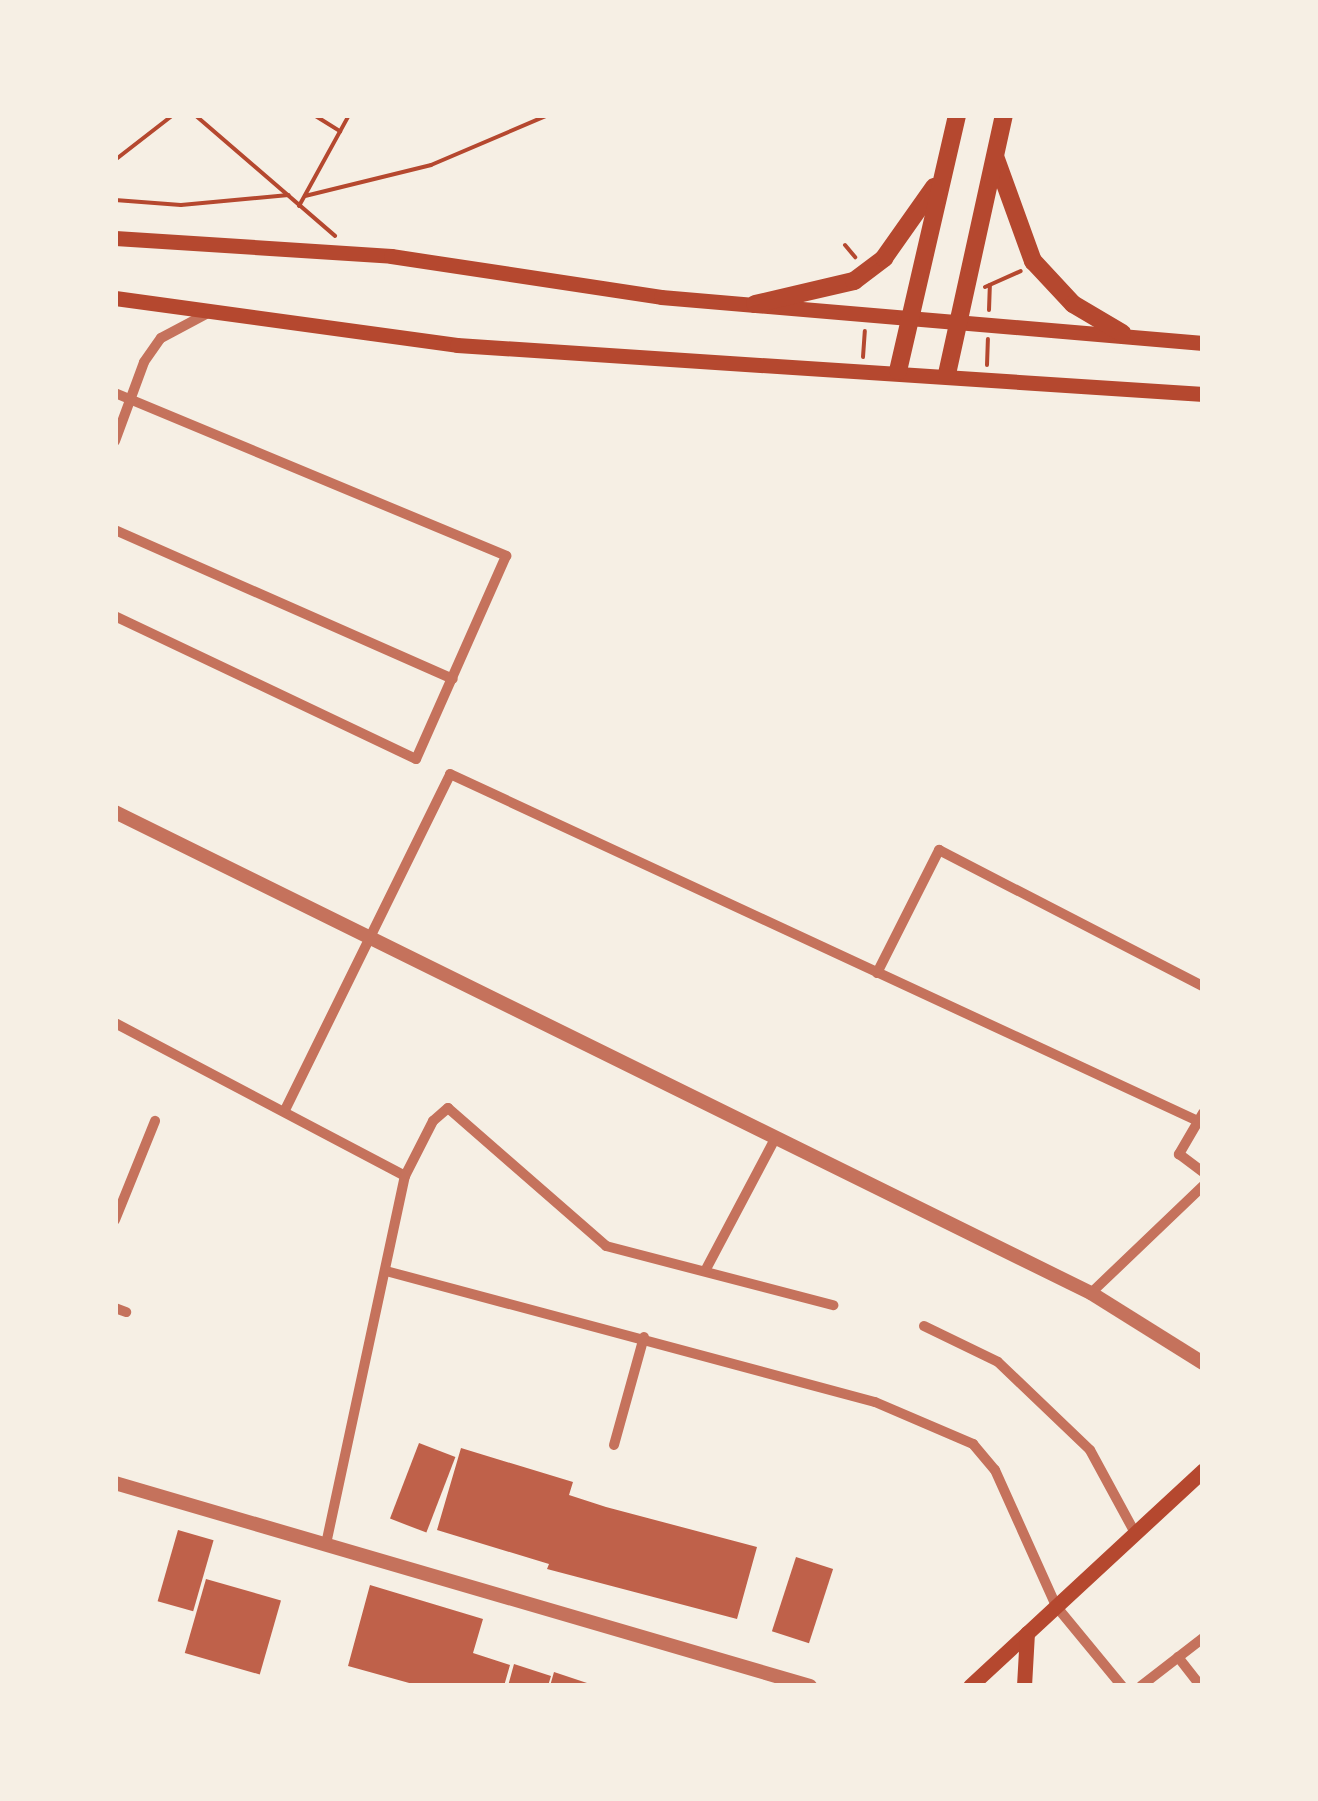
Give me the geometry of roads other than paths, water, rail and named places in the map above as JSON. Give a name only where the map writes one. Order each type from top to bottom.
[{"type":"main road","points":[[898,371],[957,115]]},
{"type":"main road","points":[[947,374],[1004,115]]},
{"type":"main road","points":[[994,154],[1033,261],[1073,304],[1122,333]]},
{"type":"main road","points":[[755,304],[835,289],[868,272],[916,220],[944,170]]},
{"type":"main road","points":[[115,238],[354,254],[661,297],[958,318],[1203,344]]},
{"type":"main road","points":[[115,298],[457,345],[947,374],[1203,394]]},
{"type":"main road","points":[[970,1686],[1202,1473]]},
{"type":"main road","points":[[1024,1686],[1027,1632]]},
{"type":"street","points":[[115,441],[161,338],[209,313]]},
{"type":"street","points":[[115,393],[506,556],[416,758],[115,616]]},
{"type":"street","points":[[115,530],[453,680]]},
{"type":"street","points":[[286,1108],[366,936],[450,774],[1200,1117],[1180,1154],[1203,1172]]},
{"type":"street","points":[[115,812],[1091,1292],[1203,1362]]},
{"type":"street","points":[[877,972],[939,850],[1203,986]]},
{"type":"street","points":[[115,1023],[286,1108],[406,1176]]},
{"type":"street","points":[[326,1544],[406,1176],[434,1121],[454,1110],[606,1246],[832,1305]]},
{"type":"street","points":[[115,1220],[154,1121]]},
{"type":"street","points":[[705,1271],[776,1138]]},
{"type":"street","points":[[1091,1292],[1203,1186]]},
{"type":"street","points":[[386,1271],[644,1337],[875,1402],[973,1444],[995,1470],[1056,1606],[1122,1686]]},
{"type":"street","points":[[924,1326],[998,1362],[1090,1450],[1135,1533]]},
{"type":"street","points":[[614,1446],[644,1337]]},
{"type":"street","points":[[115,1483],[810,1686]]},
{"type":"street","points":[[1141,1686],[1203,1638]]},
{"type":"street","points":[[1178,1657],[1201,1686]]}]
